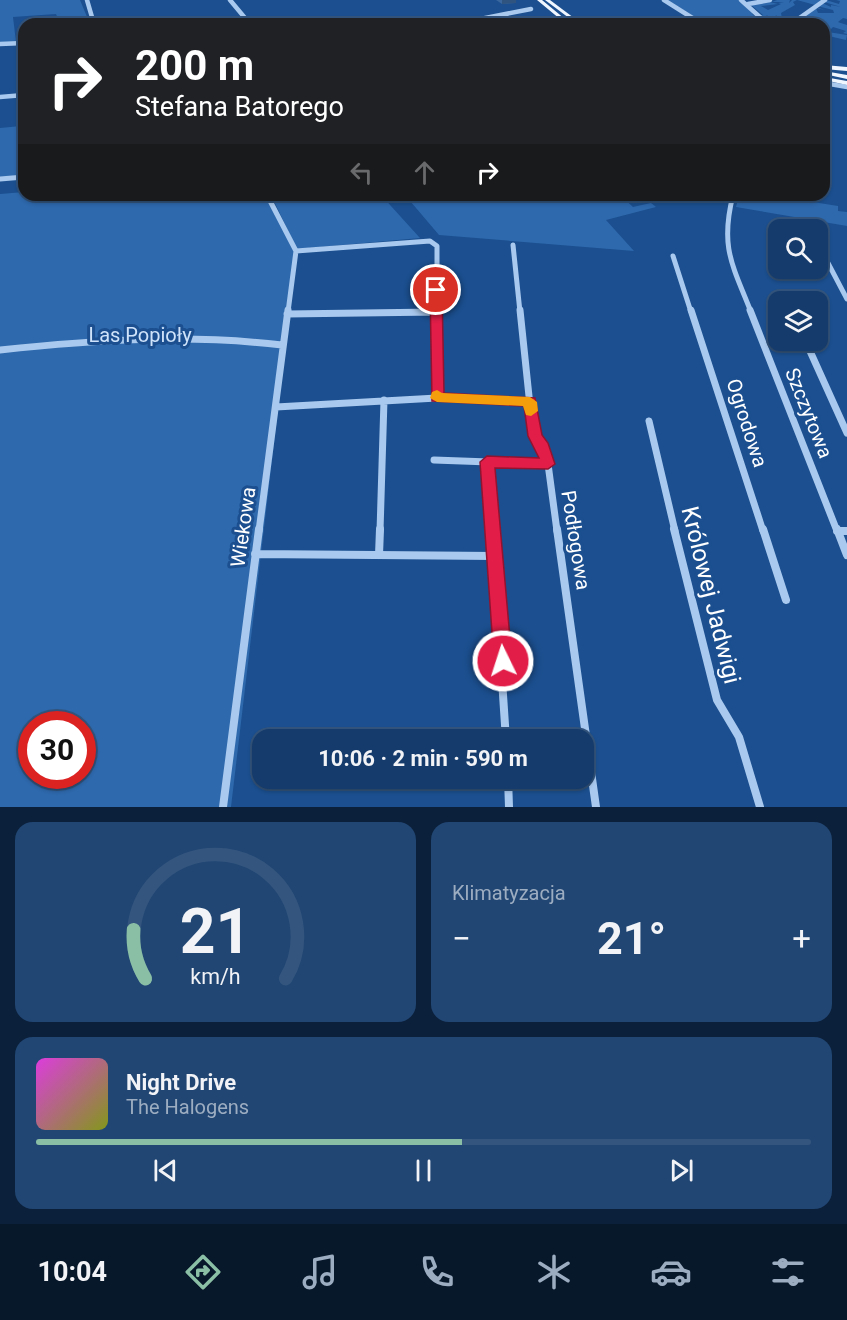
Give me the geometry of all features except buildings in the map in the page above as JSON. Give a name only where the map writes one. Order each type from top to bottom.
[{"type":"main road","points":[[538,0],[561,18]]},
{"type":"main road","points":[[547,0],[572,18]]},
{"type":"main road","points":[[830,67],[847,68]]},
{"type":"main road","points":[[830,79],[847,81]]},
{"type":"street","points":[[87,0],[92,18]]},
{"type":"street","points":[[230,0],[245,18]]},
{"type":"street","points":[[664,0],[692,18]]},
{"type":"street","points":[[741,0],[761,18]]},
{"type":"street","points":[[748,4],[770,0]]},
{"type":"street","points":[[800,18],[825,0]]},
{"type":"street","points":[[485,18],[531,9]]},
{"type":"street","points":[[0,44],[18,43]]},
{"type":"street","points":[[0,97],[18,96]]},
{"type":"street","points":[[0,179],[18,178]]},
{"type":"street","points":[[269,201],[296,251],[430,241],[436,246],[437,398]]},
{"type":"street","name":"Szczytowa","points":[[732,201],[726,224],[727,250],[847,555]]},
{"type":"street","name":"Podłogowa","points":[[513,245],[535,436],[541,443],[548,464],[596,807]]},
{"type":"street","name":"Wiekowa","points":[[223,807],[296,251]]},
{"type":"street","name":"Ogrodowa","points":[[673,256],[786,600]]},
{"type":"street","points":[[828,263],[847,299]]},
{"type":"street","points":[[287,315],[436,312]]},
{"type":"street","points":[[0,350],[166,337],[249,340],[282,345]]},
{"type":"street","points":[[810,351],[847,433]]},
{"type":"street","points":[[276,407],[437,398],[530,402]]},
{"type":"street","points":[[380,555],[384,400]]},
{"type":"street","name":"Królowej Jadwigi","points":[[649,421],[705,660],[717,700],[739,737],[760,807]]},
{"type":"street","points":[[434,460],[548,464]]},
{"type":"street","points":[[487,462],[505,729]]},
{"type":"street","points":[[837,531],[847,531]]},
{"type":"street","points":[[255,554],[495,556]]},
{"type":"street","points":[[508,789],[509,807]]},
{"type":"green space","points":[[0,0],[80,0],[88,18],[58,18],[56,14],[13,17],[16,42],[0,43]]},
{"type":"green space","points":[[668,0],[739,0],[748,6],[753,15],[759,18],[696,18]]},
{"type":"green space","points":[[790,0],[789,3],[797,0],[793,2],[795,5],[781,13],[782,18],[775,18],[777,15],[772,18],[766,15],[769,18],[767,18],[760,15],[763,15],[751,5],[770,2],[778,4],[761,6],[768,10],[784,2],[772,2]]},
{"type":"green space","points":[[797,0],[822,0],[815,5]]},
{"type":"green space","points":[[826,0],[839,4],[840,1],[836,0],[847,0],[847,19],[843,18],[838,22],[847,25],[847,34],[843,33],[846,31],[833,27],[830,30],[830,18],[811,16],[801,18],[816,7],[825,10],[816,8],[818,13],[834,13],[833,10],[817,6],[822,3],[831,7],[831,5],[841,7],[824,2]]},
{"type":"green space","points":[[830,32],[847,35],[846,40],[830,36]]},
{"type":"green space","points":[[18,126],[18,176],[0,177],[0,128]]},
{"type":"green space","name":"Las Popioły","points":[[18,192],[18,201],[269,201],[296,247],[274,201],[386,201],[420,238],[297,249],[231,807],[0,807],[0,194]]},
{"type":"green space","points":[[410,201],[626,201],[633,207],[651,203],[656,207],[606,220],[634,251],[439,235]]},
{"type":"green space","points":[[738,201],[807,201],[838,206],[838,211],[847,212],[847,226],[828,223],[828,219],[806,219],[736,207]]},
{"type":"slow traffic","points":[[437,395],[437,398],[492,398],[530,402],[531,411]]},
{"type":"route","points":[[436,290],[437,398],[492,398],[530,402],[535,436],[541,443],[548,464],[487,462],[503,661]]}]
